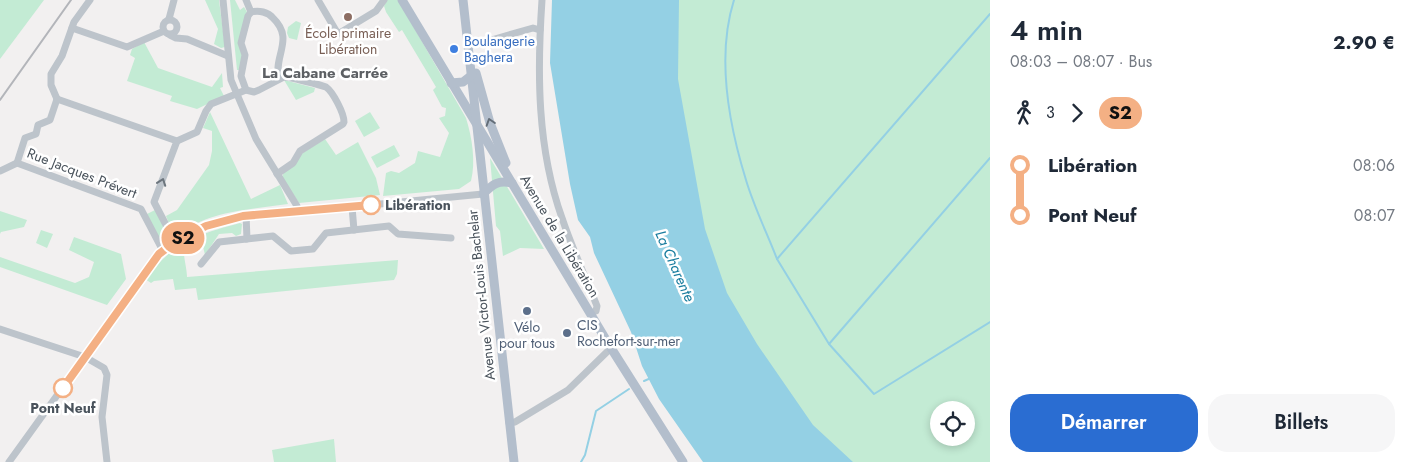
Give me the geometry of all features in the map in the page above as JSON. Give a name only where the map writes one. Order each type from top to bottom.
[{"type":"main road","name":"Avenue de la Libération","points":[[402,0],[610,348],[683,462]]},
{"type":"main road","points":[[463,0],[471,62],[478,76],[482,98],[495,138],[522,200]]},
{"type":"main road","name":"Avenue Victor-Louis Bachelar","points":[[471,62],[483,194],[494,274],[514,462]]},
{"type":"main road","points":[[451,83],[463,82],[472,75]]},
{"type":"main road","points":[[483,194],[496,182],[512,183]]},
{"type":"street","points":[[90,0],[74,22],[62,56],[51,74],[51,84],[57,99],[177,142]]},
{"type":"street","points":[[174,0],[169,19],[163,24],[167,33],[176,38],[187,39],[228,56]]},
{"type":"street","points":[[223,0],[231,80],[256,139],[297,206],[298,212]]},
{"type":"street","points":[[246,0],[251,12]]},
{"type":"street","points":[[318,0],[338,34],[376,11],[384,0]]},
{"type":"street","points":[[542,0],[540,30],[542,132],[551,179],[561,216],[597,306],[596,311],[590,313]]},
{"type":"street","points":[[251,12],[261,11],[270,15],[275,19],[283,32],[284,42],[278,70],[279,78]]},
{"type":"street","points":[[246,90],[241,76],[245,55],[241,43],[248,16],[251,12]]},
{"type":"street","points":[[169,19],[176,22],[177,29],[187,39]]},
{"type":"street","points":[[72,28],[127,47],[167,33],[175,33],[177,29]]},
{"type":"street","points":[[481,43],[533,28],[540,30]]},
{"type":"street","points":[[142,209],[154,202],[177,142],[197,132],[210,104],[246,90],[254,92],[279,78],[287,77],[324,86],[330,91],[340,109],[343,124],[300,151],[293,163],[276,174]]},
{"type":"street","name":"Rue Jacques Prévert","points":[[57,99],[50,120],[38,125],[36,134],[25,138],[17,163],[142,209],[163,251]]},
{"type":"street","points":[[0,171],[17,163]]},
{"type":"street","points":[[9,462],[163,251],[175,242],[206,226],[246,215],[298,212],[483,194]]},
{"type":"street","points":[[154,202],[175,242]]},
{"type":"street","points":[[352,207],[354,230]]},
{"type":"street","points":[[246,215],[247,239]]},
{"type":"street","points":[[201,264],[219,242],[273,236],[291,251],[313,249],[326,232],[389,226],[398,234],[451,238]]},
{"type":"street","points":[[0,329],[85,357],[104,368],[107,374],[102,417],[107,462]]},
{"type":"street","points":[[509,423],[515,422],[568,390],[610,348]]},
{"type":"green space","points":[[0,0],[44,0],[0,59]]},
{"type":"green space","points":[[205,0],[219,0],[225,47],[221,48],[214,44],[218,29]]},
{"type":"green space","points":[[230,0],[235,0],[240,10],[244,7],[247,12],[239,39],[243,54],[239,70],[237,70]]},
{"type":"green space","points":[[387,0],[398,0],[466,118],[473,150],[473,166],[471,181],[459,189],[383,196],[386,173],[391,171],[399,173],[415,163],[418,151],[440,157],[449,133],[439,118],[445,116],[446,108],[442,107],[433,90],[436,87],[402,30],[399,32],[386,12],[384,6]]},
{"type":"green space","points":[[668,0],[990,0],[990,462],[826,462],[681,219]]},
{"type":"green space","points":[[296,21],[301,23],[297,40],[289,38],[287,33],[288,27]]},
{"type":"green space","points":[[144,42],[158,68],[212,87],[222,73],[223,87],[220,88],[224,96],[197,109],[170,101],[172,96],[127,81],[135,58],[130,55],[132,49]]},
{"type":"green space","points":[[284,80],[315,88],[314,92],[296,100]]},
{"type":"green space","points":[[210,112],[251,199],[280,185],[288,204],[230,212],[203,220],[177,235],[173,233],[166,216],[177,210],[209,165],[212,151],[212,131],[203,128]]},
{"type":"green space","points":[[370,112],[380,128],[364,137],[355,121]]},
{"type":"green space","points":[[325,139],[336,155],[358,142],[376,178],[380,195],[299,203],[282,177],[294,160]]},
{"type":"green space","points":[[394,145],[400,156],[377,168],[371,157]]},
{"type":"green space","points":[[490,158],[544,249],[520,248],[503,256],[500,231],[496,226]]},
{"type":"green space","points":[[155,210],[167,233],[164,240],[159,239],[147,214]]},
{"type":"green space","points":[[0,211],[27,220],[24,227],[1,232],[0,234]]},
{"type":"green space","points":[[242,224],[241,234],[236,236],[232,233],[219,234],[205,255],[201,238],[184,249],[187,277],[398,260],[397,274],[394,280],[198,300],[196,288],[175,290],[173,279],[151,283],[145,279],[166,256],[186,242],[198,236]]},
{"type":"green space","points":[[41,230],[53,234],[47,248],[36,243]]},
{"type":"green space","points":[[74,237],[121,254],[126,279],[107,305],[0,267],[0,257],[75,283],[89,277],[94,262],[69,250]]},
{"type":"green space","points":[[334,439],[336,462],[274,462],[272,450]]},
{"type":"water","name":"La Charente","points":[[552,0],[679,0],[678,79],[705,229],[727,293],[757,344],[813,425],[853,462],[703,462],[659,399],[642,366],[631,332],[594,253],[590,237],[578,220],[570,184],[550,63]]},
{"type":"waterway","points":[[734,0],[726,44],[725,68],[730,114],[734,137],[749,190],[777,259]]},
{"type":"waterway","points":[[829,344],[777,259],[990,14]]},
{"type":"waterway","points":[[990,158],[829,344],[874,394],[990,322]]},
{"type":"waterway","points":[[644,381],[651,378]]},
{"type":"waterway","points":[[581,462],[585,455],[596,411],[629,389]]},
{"type":"railway","points":[[0,100],[71,0]]},
{"type":"bus line","name":"S2","points":[[63,388],[159,254],[175,242],[206,226],[243,216],[371,205]]},
{"type":"place","name":"École primaire Libération","points":[[348,17]]},
{"type":"place","name":"Boulangerie Baghera","points":[[454,49]]},
{"type":"place","name":"Libération","points":[[371,205]]},
{"type":"place","name":"Vélo pour tous","points":[[527,311]]},
{"type":"place","name":"CIS Rochefort-sur-mer","points":[[567,333]]},
{"type":"place","name":"Pont Neuf","points":[[63,388]]},
{"type":"district","name":"La Cabane Carrée","points":[[325,73]]}]
